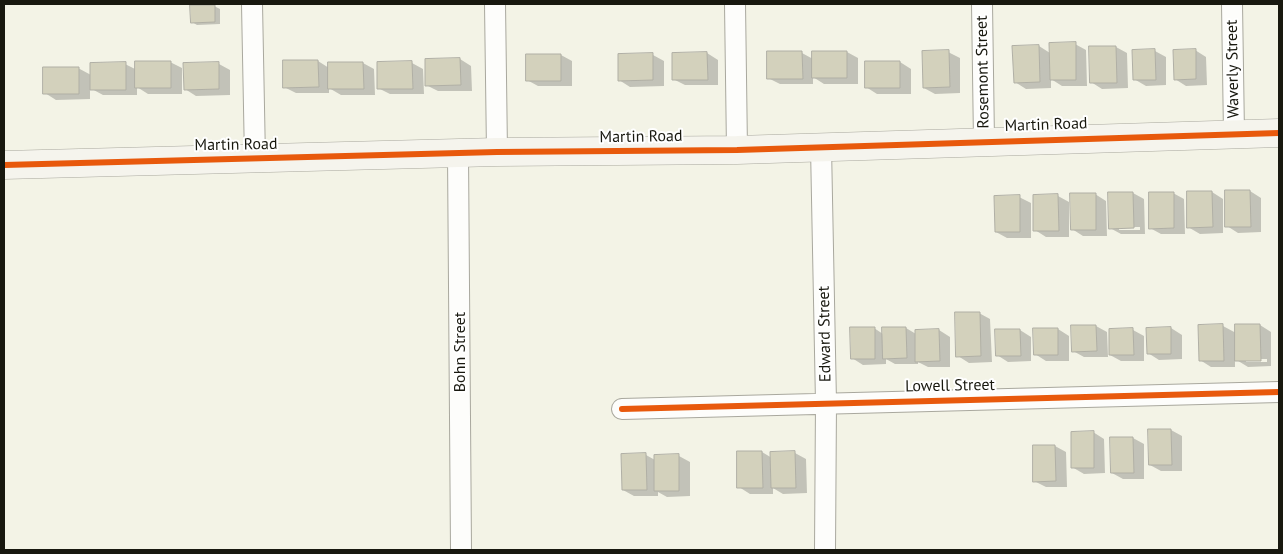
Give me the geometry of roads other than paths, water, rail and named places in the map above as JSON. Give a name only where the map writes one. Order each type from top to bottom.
[{"type":"street","points":[[252,4],[255,159]]},
{"type":"street","points":[[495,4],[497,152]]},
{"type":"street","points":[[735,4],[738,150]]},
{"type":"street","name":"Rosemont Street","points":[[982,4],[984,141]]},
{"type":"street","name":"Waverly Street","points":[[1232,4],[1234,134]]},
{"type":"street","name":"Martin Road","points":[[4,165],[497,152],[738,150],[1279,133]]},
{"type":"street","name":"Edward Street","points":[[821,147],[826,403],[825,550]]},
{"type":"street","name":"Bohn Street","points":[[458,154],[461,550]]},
{"type":"street","name":"Lowell Street","points":[[622,408],[1279,392]]}]
